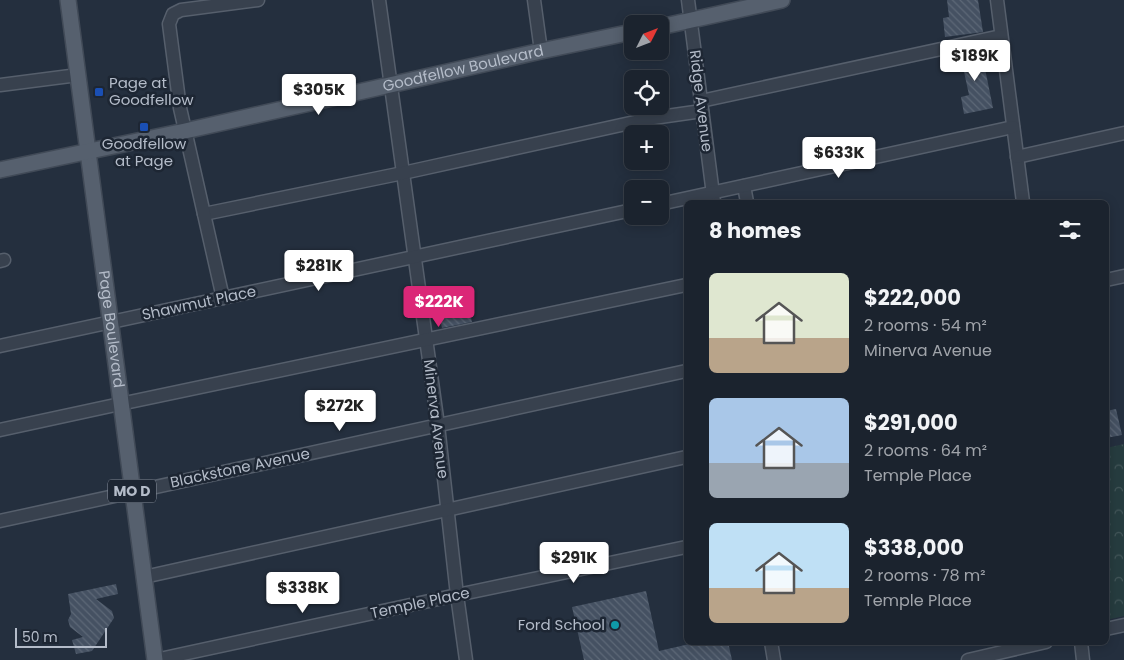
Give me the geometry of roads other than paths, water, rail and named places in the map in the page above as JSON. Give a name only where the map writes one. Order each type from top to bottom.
[{"type":"main road","name":"Page Boulevard","points":[[68,0],[155,660]]},
{"type":"main road","points":[[669,25],[782,0]]},
{"type":"main road","name":"Goodfellow Boulevard","points":[[0,170],[624,34]]},
{"type":"street","points":[[222,298],[180,108],[169,24],[173,14],[181,10],[258,0]]},
{"type":"street","name":"Minerva Avenue","points":[[379,0],[438,425],[466,660]]},
{"type":"street","points":[[534,0],[541,51]]},
{"type":"street","name":"Ridge Avenue","points":[[688,0],[714,198]]},
{"type":"street","points":[[996,0],[1023,200]]},
{"type":"street","points":[[204,214],[403,173],[653,118],[1001,36]]},
{"type":"street","points":[[0,85],[78,75]]},
{"type":"street","points":[[696,200],[714,198],[744,186],[1013,128]]},
{"type":"street","points":[[1017,157],[1124,133]]},
{"type":"street","points":[[744,186],[747,200]]},
{"type":"street","points":[[669,203],[684,201]]},
{"type":"street","name":"Shawmut Place","points":[[0,346],[624,212]]},
{"type":"street","points":[[1109,279],[1124,276]]},
{"type":"street","points":[[0,430],[684,285]]},
{"type":"street","name":"Blackstone Avenue","points":[[0,521],[684,371]]},
{"type":"street","points":[[144,577],[684,457]]},
{"type":"street","name":"Temple Place","points":[[155,660],[684,547]]},
{"type":"street","points":[[1109,628],[1124,625]]},
{"type":"street","points":[[772,645],[774,660]]},
{"type":"street","points":[[968,660],[1033,645]]},
{"type":"street","points":[[1081,645],[1083,660]]},
{"type":"place","name":"Page at Goodfellow","points":[[99,92]]},
{"type":"place","name":"Goodfellow at Page","points":[[144,127]]},
{"type":"place","name":"Ford School","points":[[615,625]]}]
